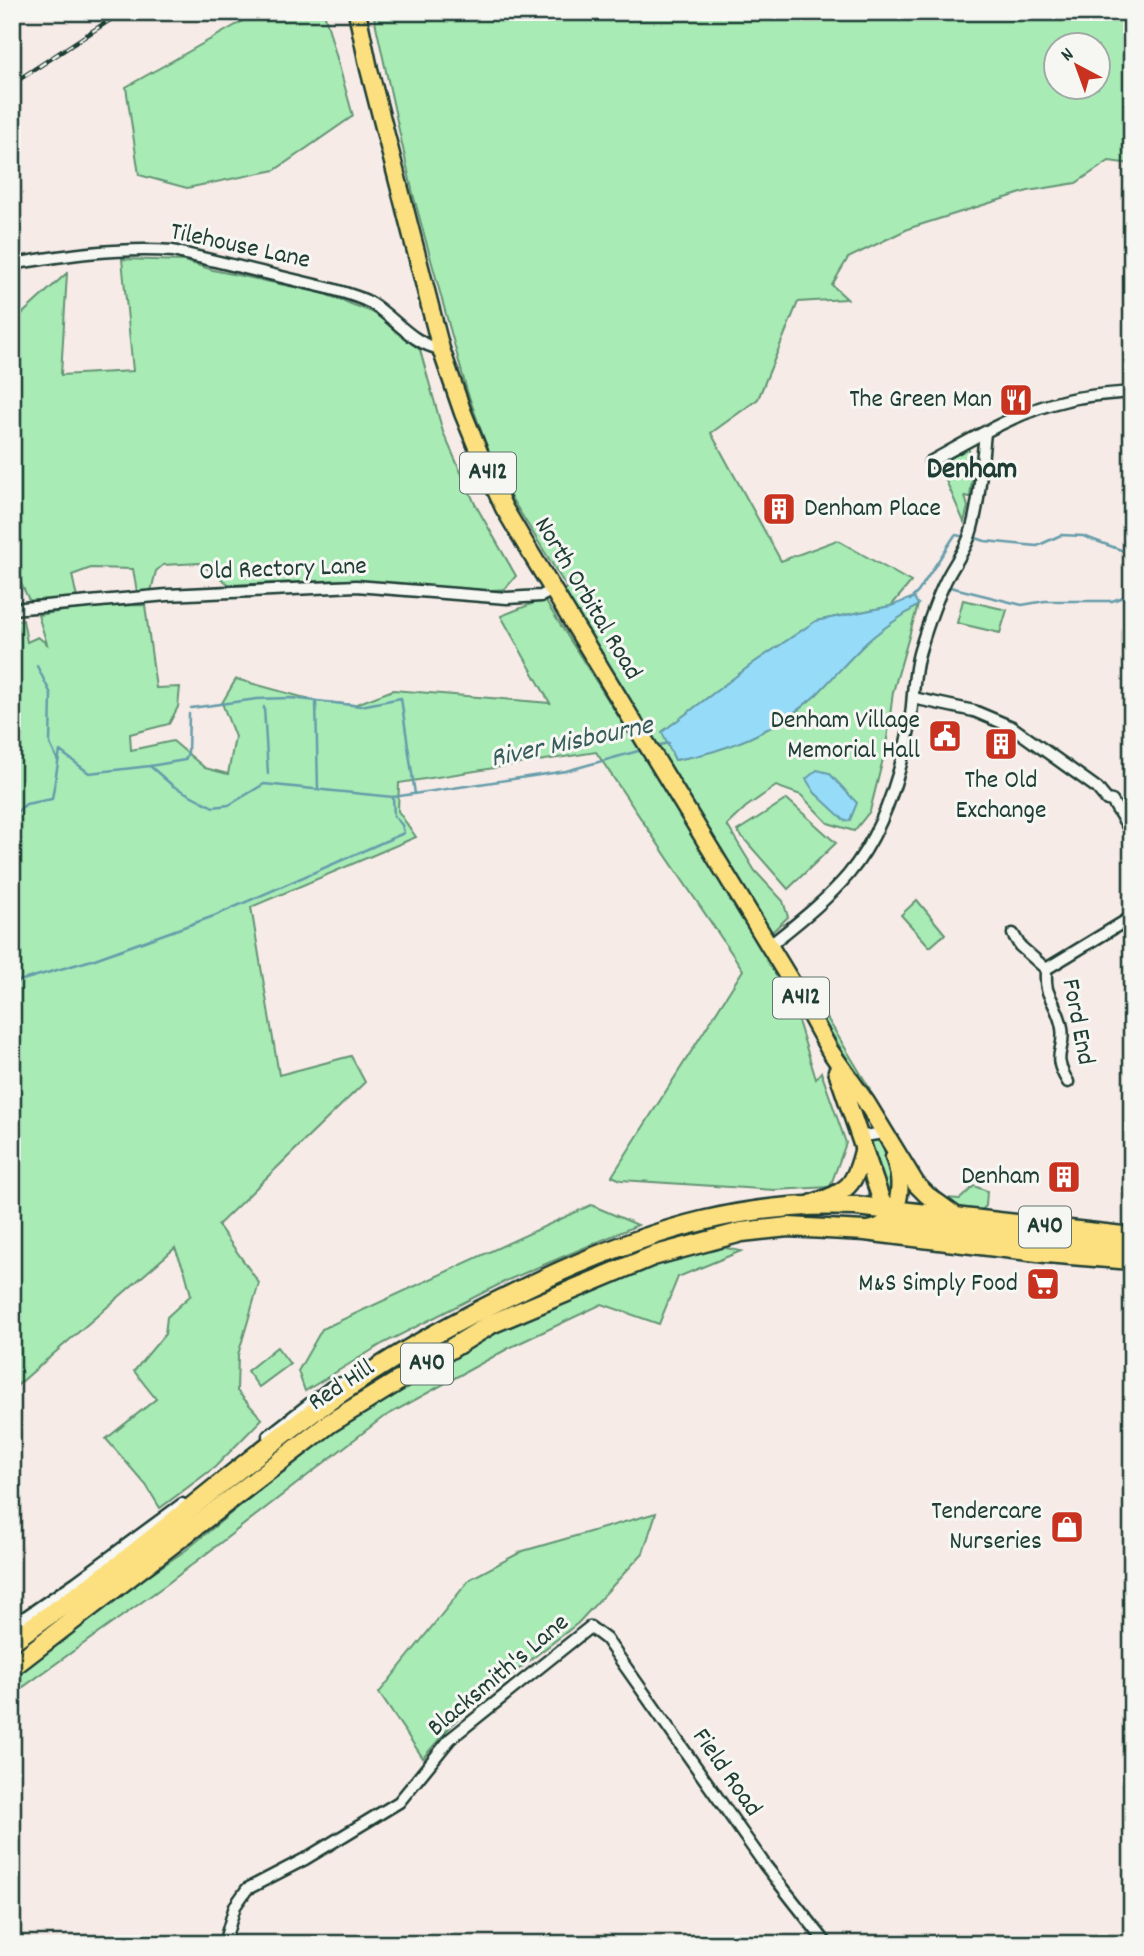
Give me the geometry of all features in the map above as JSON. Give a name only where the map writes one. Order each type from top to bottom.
[{"type":"highway","name":"Red Hill","points":[[12,1641],[121,1563],[291,1429],[355,1383],[432,1335],[495,1301],[600,1254],[710,1218],[811,1204],[892,1211]]},
{"type":"highway","name":"A40","points":[[892,1211],[1132,1237]]},
{"type":"highway","name":"Red Hill","points":[[12,1667],[330,1423],[492,1324],[653,1256],[742,1232],[788,1227],[865,1231],[1046,1253],[1132,1260]]},
{"type":"main road","name":"North Orbital Road","points":[[357,12],[369,69],[441,349],[482,462],[505,508],[553,590],[830,1051],[866,1102],[916,1184],[938,1197],[959,1218]]},
{"type":"main road","name":"North Orbital Road","points":[[830,1051],[882,1202],[892,1211]]},
{"type":"main road","points":[[865,1231],[887,1222],[900,1190],[898,1168],[886,1137]]},
{"type":"main road","points":[[811,1204],[844,1189],[855,1178],[861,1144]]},
{"type":"main road","points":[[892,1211],[903,1225],[1093,1246],[1132,1254]]},
{"type":"street","name":"Tilehouse Lane","points":[[12,264],[88,252],[149,249],[184,253],[353,296],[371,303],[421,342],[441,349]]},
{"type":"street","points":[[930,462],[1035,410],[1068,400],[1132,392]]},
{"type":"street","points":[[769,946],[813,911],[848,875],[865,850],[888,803],[904,755],[922,642],[941,591],[969,537],[980,483],[985,433]]},
{"type":"street","name":"Old Rectory Lane","points":[[12,609],[167,595],[356,586],[507,598],[541,596],[553,590]]},
{"type":"street","points":[[913,698],[974,711],[1012,727],[1097,788],[1107,800],[1112,801],[1132,833]]},
{"type":"street","name":"Ford End","points":[[1046,970],[1132,917]]},
{"type":"street","name":"Ford End","points":[[1013,934],[1020,946],[1046,970],[1047,989],[1058,1010],[1063,1032],[1058,1056],[1060,1070],[1068,1082]]},
{"type":"street","points":[[852,1116],[866,1102]]},
{"type":"street","points":[[861,1144],[886,1137]]},
{"type":"street","name":"Red Hill","points":[[12,1626],[138,1538],[331,1387],[341,1383],[355,1383]]},
{"type":"street","name":"Blacksmith's Lane","points":[[224,1944],[235,1906],[247,1889],[306,1859],[399,1802],[450,1739],[590,1627]]},
{"type":"street","name":"Field Road","points":[[590,1627],[606,1639],[765,1865],[827,1944]]},
{"type":"green space","points":[[259,12],[324,12],[353,116],[275,170],[187,188],[139,175],[126,87]]},
{"type":"green space","points":[[373,12],[762,12],[766,20],[764,12],[1132,12],[1132,164],[1109,161],[1076,183],[1028,191],[910,228],[848,258],[832,285],[847,299],[798,302],[758,399],[711,433],[781,561],[837,540],[911,582],[891,606],[816,621],[755,662],[662,732],[675,760],[732,745],[785,719],[816,695],[871,639],[918,605],[893,692],[886,747],[870,811],[854,831],[828,823],[801,795],[776,786],[746,807],[727,825],[755,871],[783,901],[788,917],[771,933],[777,951],[556,594],[567,588],[497,475],[467,391],[413,194]]},
{"type":"green space","points":[[122,259],[184,261],[213,270],[322,293],[380,315],[420,350],[443,432],[475,504],[516,576],[505,589],[472,592],[346,580],[230,585],[199,563],[163,565],[156,571],[151,591],[137,592],[133,569],[91,568],[72,575],[77,598],[30,602],[12,565],[12,323],[67,273],[61,375],[133,371]]},
{"type":"green space","points":[[968,448],[974,462],[970,497],[965,496],[968,507],[964,522],[940,467],[944,459]]},
{"type":"green space","points":[[544,599],[785,979],[816,1079],[821,1072],[846,1143],[830,1187],[775,1190],[621,1180],[612,1176],[743,970],[596,752],[399,783],[398,811],[416,837],[251,907],[279,1075],[351,1056],[365,1082],[218,1225],[259,1283],[238,1355],[237,1391],[262,1419],[215,1467],[160,1508],[146,1485],[106,1439],[156,1399],[134,1371],[165,1334],[167,1317],[191,1295],[175,1248],[12,1390],[12,621],[23,620],[27,642],[38,637],[47,644],[38,615],[95,606],[145,605],[156,688],[180,687],[178,707],[169,724],[130,734],[131,750],[173,741],[205,768],[228,774],[235,737],[222,703],[236,679],[316,701],[354,705],[393,690],[550,703],[501,616]]},
{"type":"green space","points":[[963,600],[1007,610],[1000,633],[957,623]]},
{"type":"green space","points":[[787,799],[836,843],[788,889],[737,831]]},
{"type":"green space","points":[[917,900],[945,934],[930,947],[901,915]]},
{"type":"green space","points":[[818,1003],[870,1089],[869,1095],[815,1006]]},
{"type":"green space","points":[[879,1139],[892,1169],[892,1204],[883,1189],[869,1140]]},
{"type":"green space","points":[[974,1186],[987,1191],[986,1206],[982,1210],[959,1209],[944,1198],[960,1199]]},
{"type":"green space","points":[[591,1205],[638,1225],[508,1280],[382,1344],[305,1391],[298,1371],[322,1329]]},
{"type":"green space","points":[[711,1245],[741,1251],[678,1277],[659,1324],[602,1304],[509,1348],[382,1418],[167,1584],[12,1695],[12,1668],[186,1550],[306,1452],[396,1389],[524,1318]]},
{"type":"green space","points":[[277,1347],[290,1364],[259,1387],[247,1371]]},
{"type":"green space","points":[[656,1513],[643,1553],[578,1623],[461,1714],[423,1758],[379,1693],[470,1579],[523,1551]]},
{"type":"water","points":[[914,597],[918,605],[871,639],[816,695],[785,719],[732,745],[675,760],[662,732],[755,662],[816,621],[891,606]]},
{"type":"water","points":[[817,770],[829,773],[857,803],[850,820],[845,821],[815,793],[806,779]]},
{"type":"waterway","name":"River Misbourne","points":[[910,600],[955,535],[967,537]]},
{"type":"waterway","name":"River Misbourne","points":[[973,537],[985,541],[1037,546],[1061,535],[1083,536],[1132,554]]},
{"type":"waterway","points":[[920,675],[940,604],[950,587],[1022,605],[1045,601],[1112,601],[1126,596],[1132,585]]},
{"type":"waterway","points":[[37,666],[51,694],[50,744],[58,761]]},
{"type":"waterway","points":[[191,708],[257,699],[291,698],[361,706],[401,698],[415,794]]},
{"type":"waterway","points":[[316,701],[318,789]]},
{"type":"waterway","points":[[264,707],[268,774]]},
{"type":"waterway","points":[[150,766],[185,760],[188,753],[189,714]]},
{"type":"waterway","name":"River Misbourne","points":[[655,746],[669,743]]},
{"type":"waterway","name":"River Misbourne","points":[[12,816],[26,804],[52,799],[60,751],[89,773],[150,766],[173,786],[213,807],[229,805],[264,784],[393,797],[566,771],[642,750]]},
{"type":"waterway","points":[[12,983],[92,960],[214,916],[404,833],[402,825],[394,816],[393,797]]},
{"type":"railway","points":[[12,84],[122,12]]},
{"type":"place","name":"The Green Man","points":[[1016,400]]},
{"type":"place","name":"Denham Place","points":[[779,509]]},
{"type":"place","name":"Denham Village Memorial Hall","points":[[945,736]]},
{"type":"place","name":"The Old Exchange","points":[[1001,744]]},
{"type":"place","name":"Denham","points":[[1064,1177]]},
{"type":"place","name":"M&S Simply Food","points":[[1043,1284]]},
{"type":"place","name":"Tendercare Nurseries","points":[[1067,1527]]},
{"type":"district","name":"Denham","points":[[972,471]]}]
